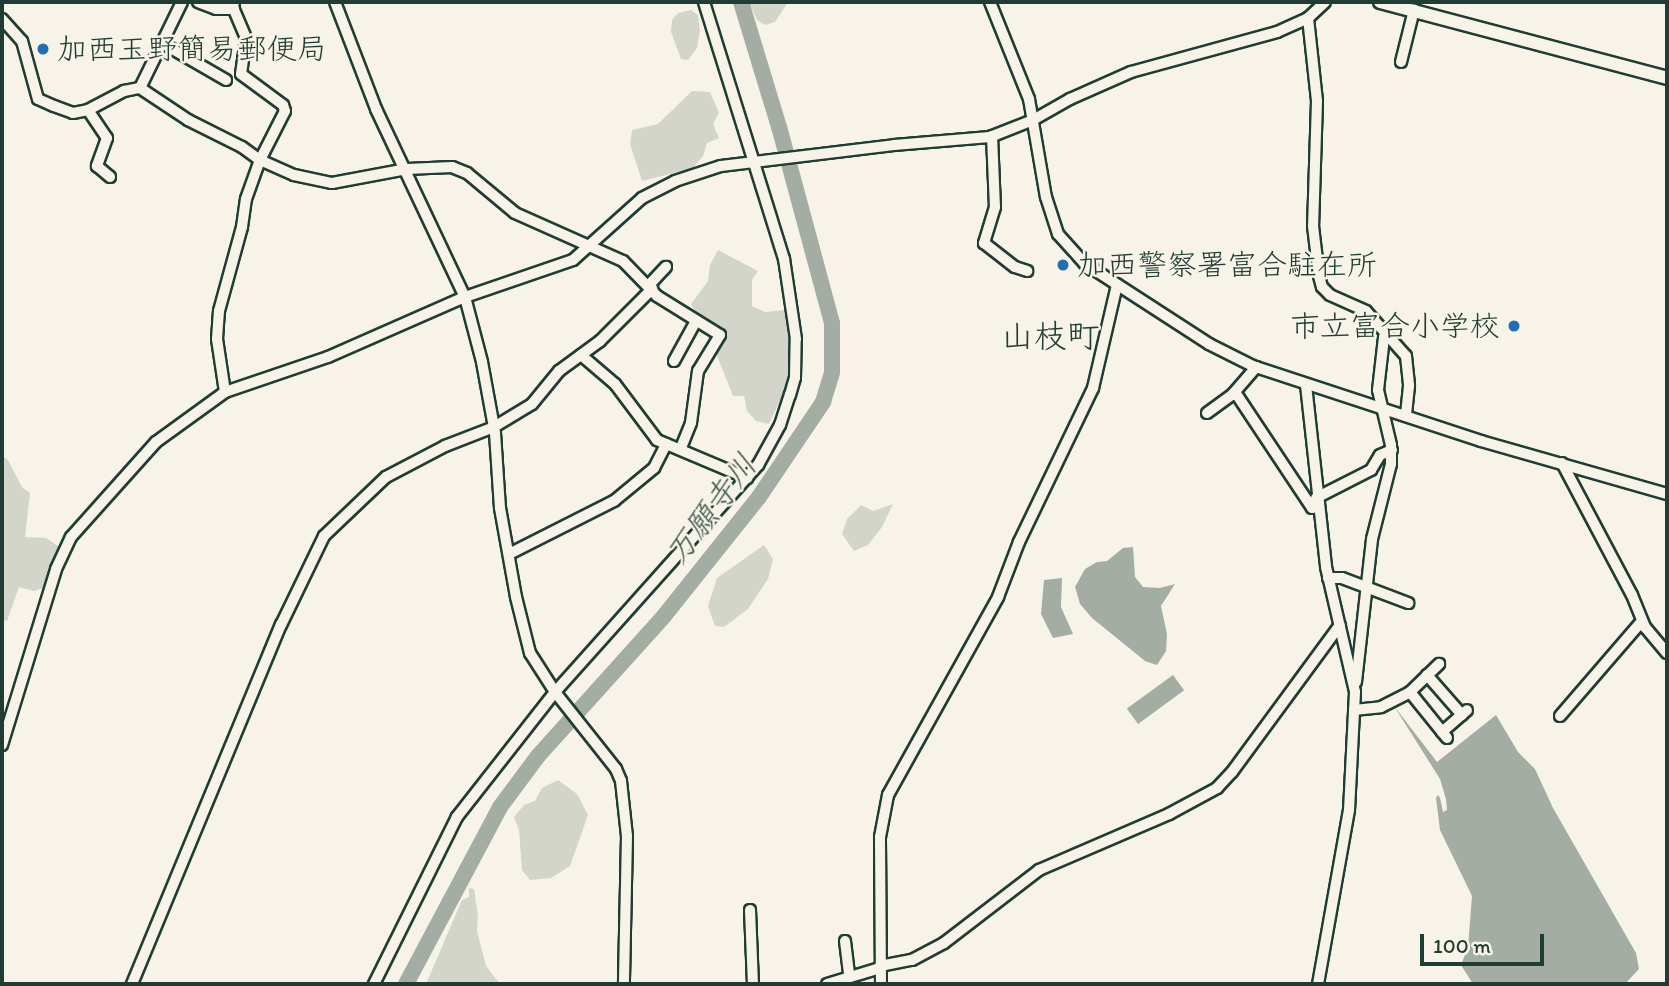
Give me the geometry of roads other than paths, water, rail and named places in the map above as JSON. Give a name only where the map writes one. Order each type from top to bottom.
[{"type":"main road","points":[[1380,2],[1667,78]]},
{"type":"street","points":[[140,88],[182,2]]},
{"type":"street","points":[[198,2],[216,9],[234,5],[246,38],[240,74],[283,105],[285,111],[260,160],[246,199],[242,227],[219,311],[217,338],[225,392]]},
{"type":"street","points":[[335,2],[376,109],[407,169],[465,298],[482,362],[494,427],[496,478],[520,618],[530,653],[556,694],[616,769],[625,810],[624,984]]},
{"type":"street","points":[[374,984],[457,817],[556,694],[758,465],[780,425],[795,378],[796,356],[784,258],[704,2]]},
{"type":"street","points":[[990,2],[1021,72],[1033,120],[1046,197],[1058,234],[1084,263],[1209,344],[1256,367],[1406,416],[1667,494]]},
{"type":"street","points":[[2,745],[56,569],[71,537],[156,442],[225,392],[328,357],[465,298],[573,260],[642,198],[675,181],[721,166],[992,136],[1033,120],[1070,99],[1131,72],[1277,32],[1308,18],[1325,2]]},
{"type":"street","points":[[1401,62],[1414,10]]},
{"type":"street","points":[[1308,18],[1317,101],[1313,226],[1319,276],[1322,287],[1330,295],[1366,311],[1406,356],[1406,416]]},
{"type":"street","points":[[2,19],[22,41],[38,99],[73,113],[88,110],[124,91],[140,88],[188,120],[242,147],[260,160],[295,175],[332,183],[407,169],[452,167],[467,173],[515,213],[623,261],[657,296],[720,335],[698,371],[691,423],[681,449]]},
{"type":"street","points":[[162,43],[226,80]]},
{"type":"street","points":[[88,110],[107,138],[97,166],[110,177]]},
{"type":"street","points":[[992,136],[995,206],[985,243],[1016,267],[1027,271]]},
{"type":"street","points":[[132,984],[281,625],[324,537],[386,477],[445,446],[494,427],[532,404],[559,371],[600,341],[666,267]]},
{"type":"street","points":[[881,984],[880,837],[888,796],[998,597],[1019,542],[1093,388],[1117,285]]},
{"type":"street","points":[[674,361],[696,321]]},
{"type":"street","points":[[1353,684],[1357,682],[1366,587],[1392,450],[1381,407],[1378,375],[1387,333]]},
{"type":"street","points":[[581,355],[615,384],[657,440],[747,478]]},
{"type":"street","points":[[1207,413],[1235,392],[1256,367]]},
{"type":"street","points":[[1306,385],[1317,502],[1328,578],[1353,684],[1354,710],[1349,810],[1318,984]]},
{"type":"street","points":[[1235,392],[1312,508],[1317,502],[1371,470],[1380,455],[1392,450]]},
{"type":"street","points":[[509,554],[614,501],[654,468],[666,444]]},
{"type":"street","points":[[1562,463],[1632,594],[1642,621],[1656,644],[1667,653]]},
{"type":"street","points":[[1328,578],[1342,578],[1408,603]]},
{"type":"street","points":[[1560,716],[1642,621]]},
{"type":"street","points":[[827,984],[912,960],[944,943],[1039,870],[1169,814],[1217,788],[1232,772],[1340,625]]},
{"type":"street","points":[[1354,710],[1381,707],[1410,692],[1438,664]]},
{"type":"street","points":[[1410,692],[1445,735],[1464,713],[1427,675]]},
{"type":"street","points":[[750,910],[753,984]]},
{"type":"street","points":[[845,941],[851,979]]},
{"type":"waterway","name":"万願寺川","points":[[406,984],[500,807],[538,756],[664,616],[759,497],[823,402],[832,372],[832,323],[779,127],[741,2]]},
{"type":"place","name":"加西玉野簡易郵便局","points":[[43,49]]},
{"type":"place","name":"加西警察署富合駐在所","points":[[1063,265]]},
{"type":"place","name":"市立富合小学校","points":[[1514,326]]},
{"type":"district","name":"山枝町","points":[[1050,336]]}]
